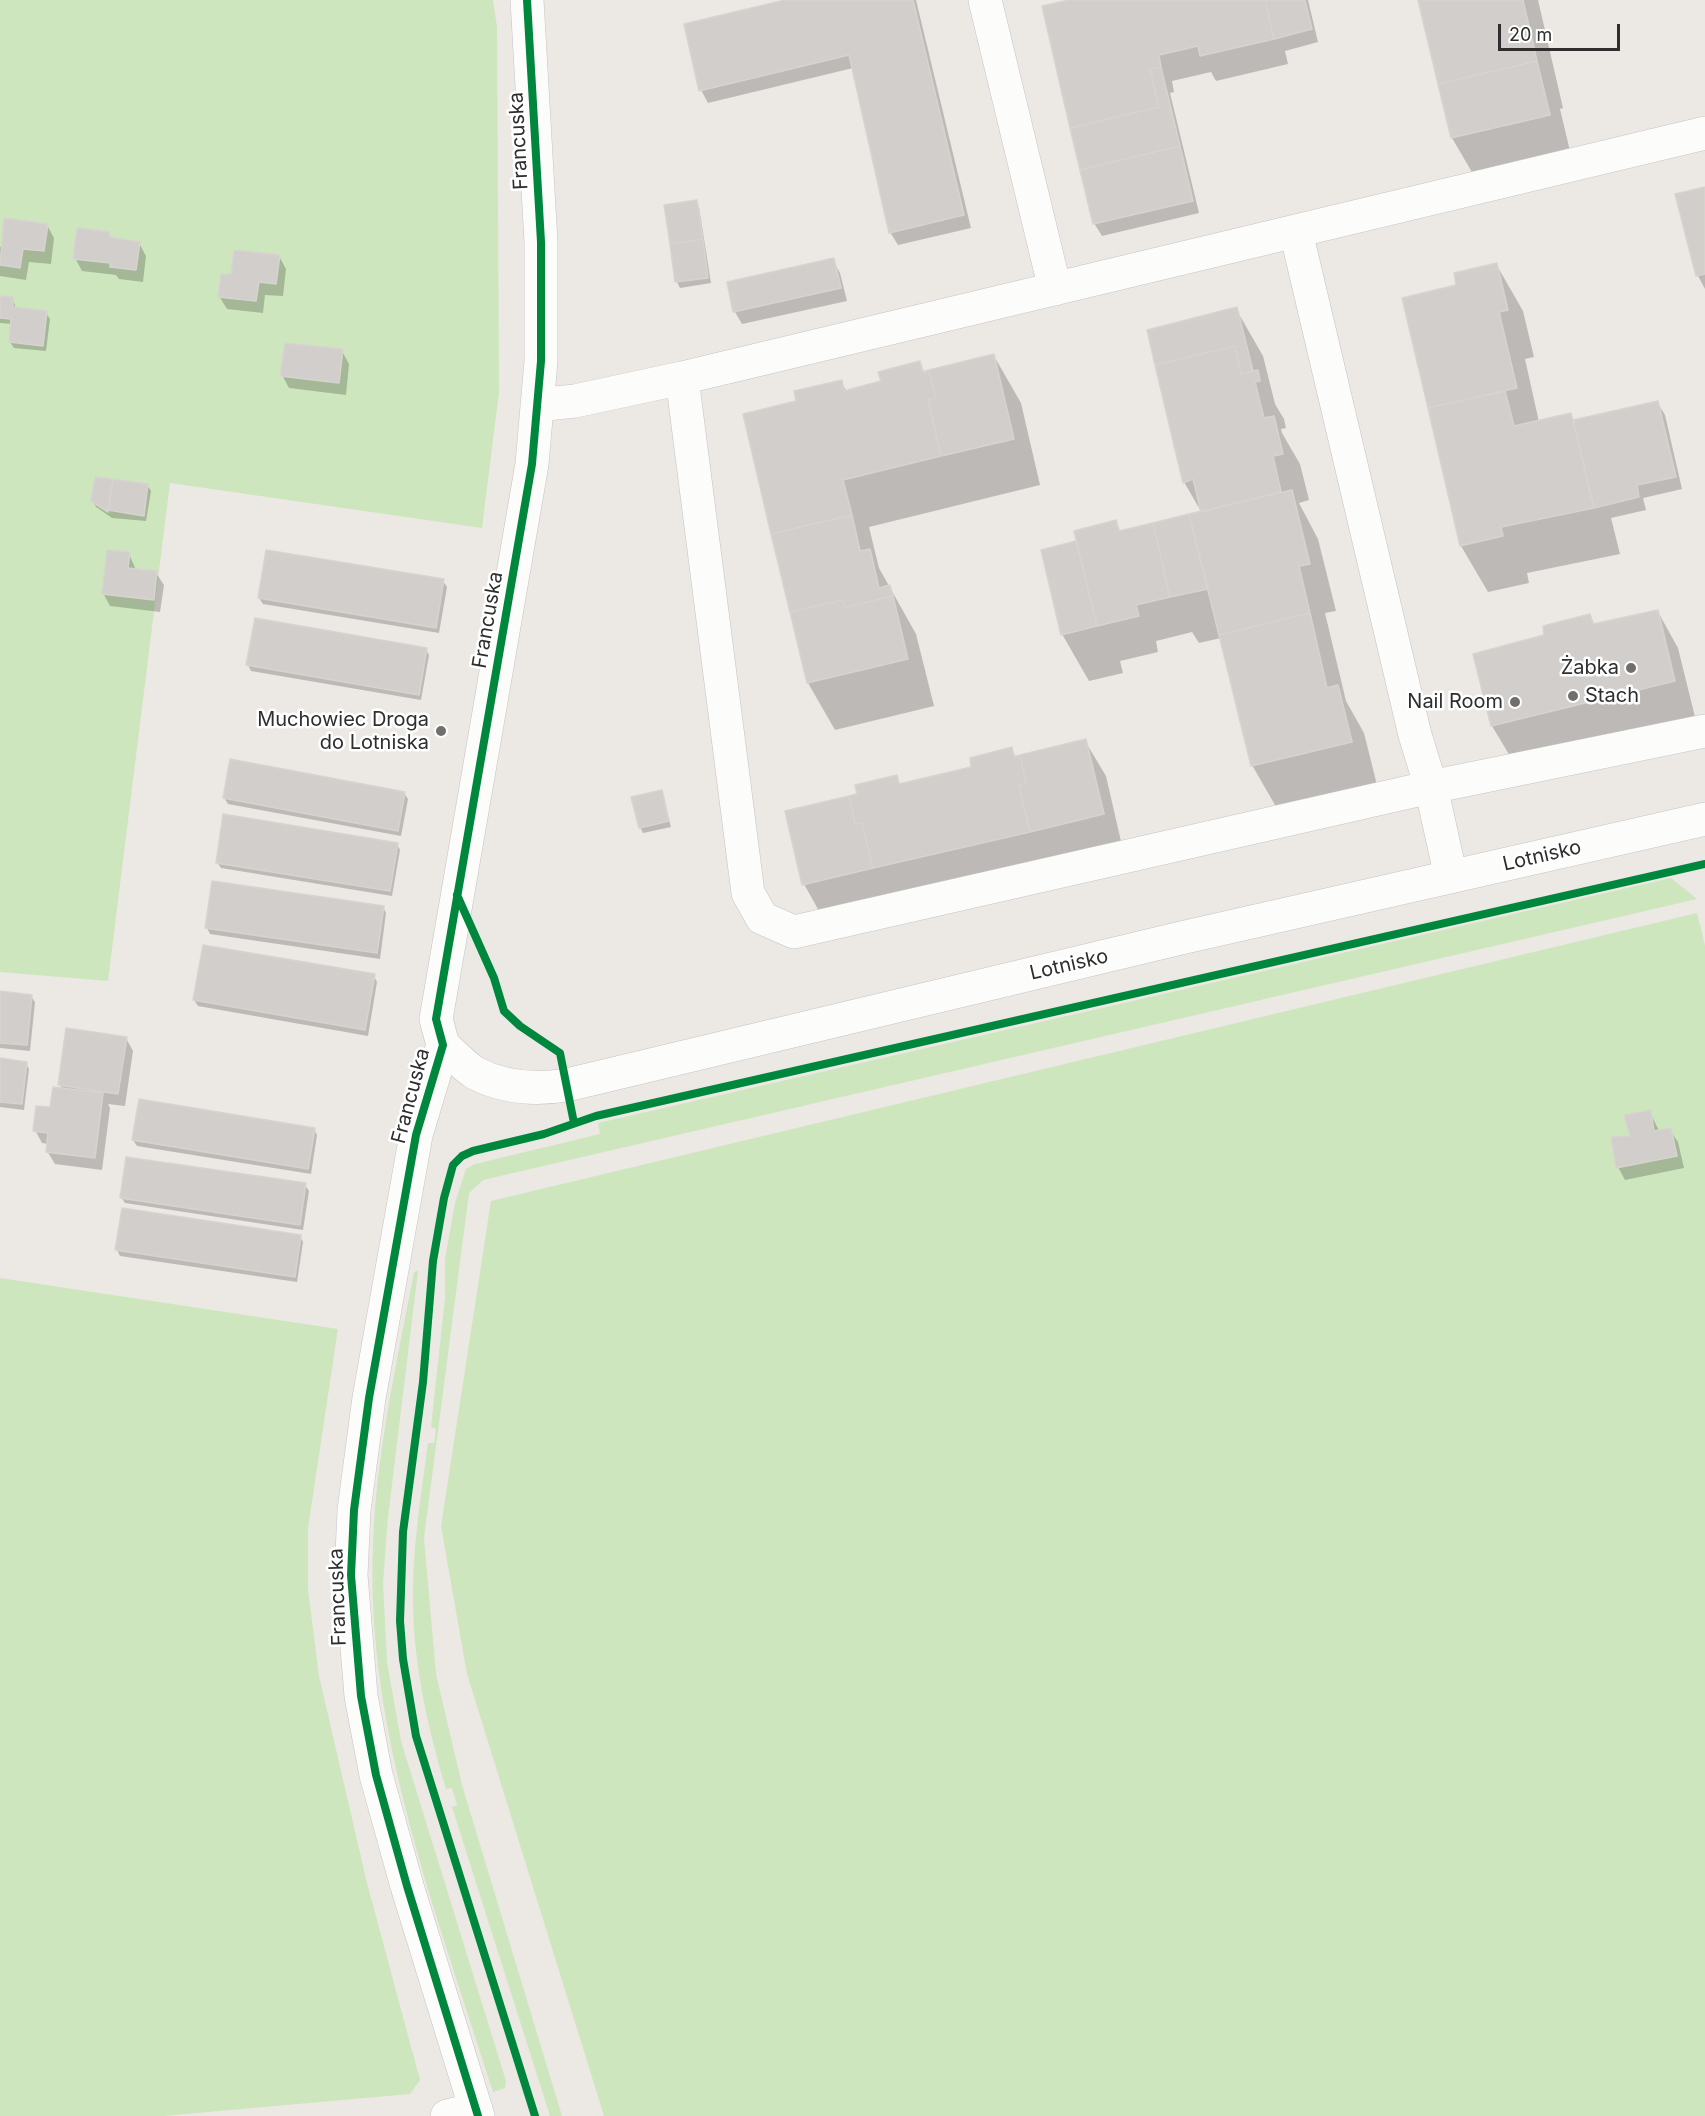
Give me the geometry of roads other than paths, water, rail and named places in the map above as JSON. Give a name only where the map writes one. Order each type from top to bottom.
[{"type":"street","name":"Francuska","points":[[467,2114],[376,1775],[361,1696],[351,1575],[354,1510],[369,1398],[416,1135],[443,1045],[436,1019],[532,464],[541,361],[541,243],[527,0]]},
{"type":"street","points":[[985,0],[1055,289]]},
{"type":"street","points":[[537,405],[575,401],[682,378],[1705,133]]},
{"type":"street","points":[[1296,232],[1415,735],[1431,787],[1451,877]]},
{"type":"street","points":[[682,378],[748,893],[762,918],[794,932],[1431,787],[1705,731]]},
{"type":"street","name":"Lotnisko","points":[[443,1045],[475,1072],[506,1084],[542,1089],[567,1085],[1705,819]]},
{"type":"place","name":"Żabka","points":[[1631,668]]},
{"type":"place","name":"Stach","points":[[1573,696]]},
{"type":"place","name":"Nail Room","points":[[1515,702]]},
{"type":"place","name":"Muchowiec Droga do Lotniska","points":[[441,731]]}]
